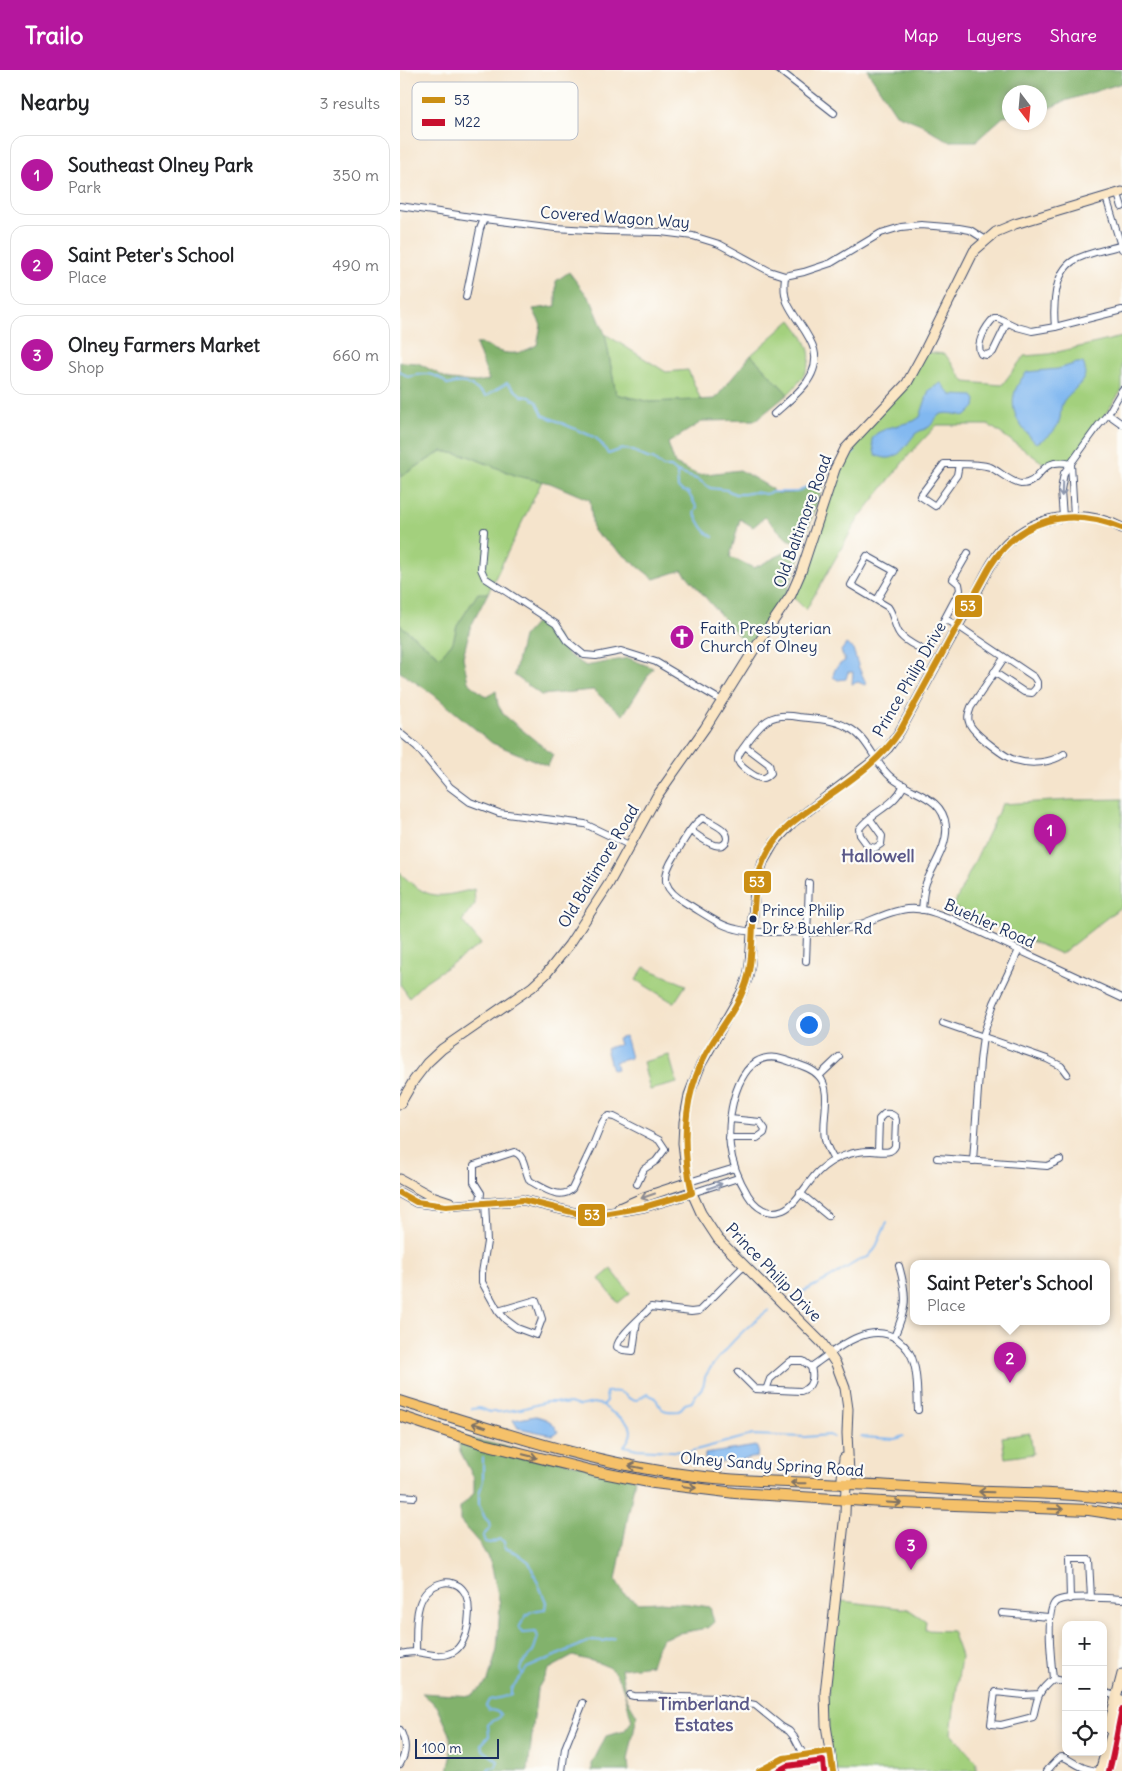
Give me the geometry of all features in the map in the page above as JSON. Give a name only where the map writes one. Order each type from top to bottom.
[{"type":"main road","name":"Olney Sandy Spring Road","points":[[400,1401],[542,1445],[643,1468],[731,1480],[1064,1494],[1122,1500]]},
{"type":"main road","name":"Olney Sandy Spring Road","points":[[400,1416],[484,1444],[623,1478],[735,1493],[845,1500],[1089,1510],[1122,1516]]},
{"type":"street","points":[[779,70],[834,113]]},
{"type":"street","points":[[1120,193],[1122,207]]},
{"type":"street","name":"Old Baltimore Road","points":[[400,1104],[414,1080],[432,1058],[532,987],[546,974],[576,933],[608,884],[657,796],[705,728],[791,595],[801,572],[835,469],[845,449],[853,438],[907,383],[974,251],[996,232],[1015,224],[1120,193]]},
{"type":"street","points":[[1055,327],[1054,299],[1060,279],[1067,266],[1078,258],[1122,247],[1106,197]]},
{"type":"street","name":"Covered Wagon Way","points":[[400,206],[555,228],[661,232],[693,236],[720,244],[769,271],[785,276]]},
{"type":"street","points":[[466,297],[478,238],[484,219]]},
{"type":"street","points":[[774,414],[807,381],[814,364],[815,349],[809,336],[786,301],[785,276],[831,263],[881,233],[901,227],[922,225],[959,228],[970,230],[986,240]]},
{"type":"street","points":[[1007,323],[992,352],[987,355],[981,354],[978,349],[979,345],[992,320],[996,318],[1032,331],[1122,310]]},
{"type":"street","points":[[1062,518],[1062,480],[1064,473],[1108,414],[1122,390]]},
{"type":"street","points":[[1108,414],[1122,424]]},
{"type":"street","points":[[959,464],[957,476],[935,506],[920,496],[944,464],[959,464],[988,466],[1018,484],[1027,483],[1035,478],[1046,464],[1054,462],[1071,464]]},
{"type":"street","points":[[1071,464],[1074,516]]},
{"type":"street","name":"Prince Philip Drive","points":[[833,1771],[824,1693],[845,1500],[846,1484],[842,1478],[847,1438],[848,1409],[845,1388],[839,1370],[830,1354],[814,1335],[718,1239],[701,1212],[689,1182],[683,1143],[684,1122],[689,1095],[701,1064],[742,992],[750,964],[757,878],[774,842],[792,823],[888,748],[900,731],[1002,548],[1018,534],[1036,524],[1074,516],[1096,518],[1122,528]]},
{"type":"street","points":[[484,531],[482,569],[485,578],[556,624],[567,641],[584,655],[596,656],[621,652],[656,662],[722,701]]},
{"type":"street","points":[[877,600],[894,571],[867,556],[851,585],[888,607],[904,639],[927,652],[960,590],[959,584],[953,579],[968,553]]},
{"type":"street","points":[[945,619],[1034,677],[1038,685],[1032,693],[1024,692],[994,672]]},
{"type":"street","points":[[1004,658],[971,707],[968,715],[969,723],[973,730],[980,737],[1014,760],[1032,763],[1055,760],[1064,754]]},
{"type":"street","points":[[745,746],[769,764],[771,771],[767,777],[758,778],[739,765],[738,755],[764,721],[787,715],[833,722],[848,727],[860,736],[891,778],[927,797],[937,805],[944,817],[946,836],[923,892],[922,910]]},
{"type":"street","points":[[400,732],[418,747],[450,787],[470,802],[499,813],[585,824],[630,845]]},
{"type":"street","points":[[870,819],[882,836],[881,844],[875,848],[868,846],[858,832],[860,826],[896,799],[904,786]]},
{"type":"street","points":[[703,818],[726,832],[727,840],[719,846],[691,832],[699,820],[703,818]]},
{"type":"street","name":"Buehler Road","points":[[691,832],[667,870],[665,879],[667,888],[682,901],[723,925],[752,932],[836,931],[901,910],[922,910],[952,919],[1122,998]]},
{"type":"street","points":[[806,961],[809,883]]},
{"type":"street","points":[[973,1161],[983,1036],[994,1003],[1019,950]]},
{"type":"street","points":[[943,1023],[1061,1066],[1067,1074]]},
{"type":"street","points":[[834,1160],[825,1139],[826,1094],[819,1076],[807,1068],[772,1057],[758,1060],[748,1068],[735,1095],[730,1119],[729,1138],[738,1178],[755,1205],[773,1212],[784,1209],[790,1205],[817,1173],[834,1160],[857,1152],[890,1151],[895,1146],[896,1120],[892,1114],[884,1114],[879,1119],[878,1151]]},
{"type":"street","points":[[819,1076],[839,1058]]},
{"type":"street","points":[[498,1311],[536,1300],[542,1319],[536,1335],[511,1325],[498,1311],[484,1287],[482,1277],[487,1242],[482,1193],[474,1182],[472,1172],[474,1165],[514,1152],[518,1153],[521,1156],[530,1181],[559,1194],[564,1194],[572,1189],[602,1123],[609,1116],[659,1140],[663,1144],[662,1154],[644,1170],[637,1184]]},
{"type":"street","points":[[729,1138],[757,1138],[764,1133],[765,1129],[760,1122],[730,1119]]},
{"type":"street","points":[[937,1158],[1047,1166],[1060,1160]]},
{"type":"street","points":[[608,1213],[644,1197],[735,1168]]},
{"type":"street","points":[[464,1206],[429,1196],[403,1181],[400,1193],[416,1202],[464,1206],[482,1202],[523,1200],[584,1215],[644,1207],[738,1178]]},
{"type":"street","points":[[800,1193],[828,1216]]},
{"type":"street","points":[[556,1208],[559,1194]]},
{"type":"street","points":[[637,1321],[633,1351],[617,1347],[618,1341],[637,1321],[652,1306],[691,1312],[699,1311],[744,1266]]},
{"type":"street","points":[[894,1337],[906,1306],[904,1281],[899,1266]]},
{"type":"street","points":[[811,1367],[865,1334],[882,1334],[894,1337],[906,1348],[914,1362],[918,1410]]},
{"type":"street","points":[[738,1372],[755,1389],[766,1390],[804,1391],[812,1382],[813,1374],[811,1367],[802,1361],[791,1360],[772,1377],[768,1382],[766,1390]]},
{"type":"street","points":[[400,1496],[414,1497]]},
{"type":"street","points":[[1070,1599],[1069,1560],[1090,1560],[1091,1598]]},
{"type":"street","points":[[400,1654],[416,1652],[444,1655],[457,1650],[461,1646],[467,1630],[468,1601],[464,1590],[459,1586],[447,1582],[442,1583],[430,1590],[422,1598],[417,1610],[416,1652]]},
{"type":"street","points":[[1052,1679],[1049,1617],[1053,1603],[1070,1599],[1122,1599]]},
{"type":"street","points":[[1002,1613],[1049,1617]]},
{"type":"street","points":[[1047,1771],[1056,1759],[1062,1756],[1083,1768],[1098,1771],[1107,1745],[1112,1737],[1120,1698],[1122,1674]]},
{"type":"street","points":[[1052,1679],[1062,1681]]},
{"type":"street","points":[[1039,1694],[1024,1695],[995,1692],[991,1724],[1001,1725],[1033,1717],[1039,1694],[1040,1689],[1052,1679]]},
{"type":"street","points":[[1107,1693],[1120,1698]]},
{"type":"street","points":[[630,1695],[721,1698],[755,1704],[789,1731],[803,1754]]},
{"type":"street","points":[[562,1771],[565,1748],[582,1704]]},
{"type":"street","points":[[400,1730],[406,1747],[404,1758],[400,1764]]},
{"type":"street","points":[[759,1771],[784,1758],[830,1751]]},
{"type":"green space","points":[[867,70],[1122,70],[1122,83],[1065,101],[1047,109],[1047,85],[1002,85],[1002,118],[976,141],[948,141],[921,124],[896,114]]},
{"type":"green space","points":[[569,272],[592,302],[605,334],[616,394],[650,402],[715,399],[751,355],[788,394],[756,420],[703,421],[668,443],[675,464],[698,475],[740,470],[771,488],[773,492],[786,493],[811,487],[831,463],[802,546],[787,539],[765,517],[753,527],[740,519],[730,557],[754,568],[788,551],[801,555],[784,599],[748,647],[682,570],[654,579],[593,531],[590,500],[550,483],[517,476],[468,456],[442,451],[400,477],[400,362],[418,363],[450,380],[476,382],[489,380],[476,344],[484,344],[495,350],[509,353],[523,351],[537,345],[541,325],[533,309],[556,306],[556,281]]},
{"type":"green space","points":[[791,320],[801,333],[810,354],[805,373],[788,394],[751,355]]},
{"type":"green space","points":[[605,334],[666,372],[688,370],[701,400],[650,402],[616,394]]},
{"type":"green space","points":[[1122,337],[1122,390],[1071,464],[1046,465],[989,425],[937,425],[908,456],[858,519],[806,610],[791,595],[845,449],[894,398],[924,352],[945,354],[965,382],[1002,385],[1024,356],[1049,354]]},
{"type":"green space","points":[[442,451],[468,456],[517,476],[542,481],[488,593],[478,594],[457,626],[453,642],[440,657],[400,625],[400,477]]},
{"type":"green space","points":[[478,593],[488,593],[470,628],[463,657],[468,682],[486,697],[496,691],[498,705],[504,715],[553,755],[548,766],[492,743],[433,694],[400,672],[400,625],[440,657],[453,642],[457,626]]},
{"type":"green space","points":[[538,620],[556,635],[567,654],[586,666],[628,658],[653,668],[623,715],[593,690],[541,695],[514,675],[523,637]]},
{"type":"green space","points":[[1122,799],[1122,906],[1061,954],[953,907],[1002,804]]},
{"type":"green space","points":[[400,873],[419,889],[434,895],[451,894],[474,889],[475,904],[462,921],[481,944],[426,981],[409,997],[400,984]]},
{"type":"green space","points":[[644,967],[686,985],[674,1003],[636,980]]},
{"type":"green space","points":[[669,1055],[677,1083],[650,1090],[643,1062]]},
{"type":"green space","points":[[611,1269],[630,1293],[618,1303],[599,1279]]},
{"type":"green space","points":[[1030,1433],[1033,1454],[1005,1458],[1002,1437]]},
{"type":"green space","points":[[457,1435],[635,1479],[616,1580],[624,1594],[639,1603],[659,1602],[710,1607],[714,1622],[707,1628],[679,1633],[662,1639],[651,1665],[621,1669],[626,1697],[637,1716],[628,1760],[629,1771],[592,1771],[592,1764],[606,1736],[624,1731],[632,1721],[623,1689],[614,1672],[600,1664],[573,1656],[549,1669],[537,1690],[528,1771],[448,1771],[451,1757],[450,1734],[437,1706],[422,1693],[471,1696],[488,1681],[497,1650],[500,1604],[491,1563],[479,1543],[460,1521],[460,1508],[474,1493],[474,1478],[460,1451]]},
{"type":"green space","points":[[834,1600],[908,1609],[926,1621],[925,1630],[952,1631],[961,1656],[951,1733],[976,1762],[976,1771],[833,1771],[826,1725]]},
{"type":"water","points":[[1083,363],[1085,375],[1083,380],[1063,402],[1059,423],[1054,430],[1036,443],[1020,424],[1014,409],[1014,394],[1021,379],[1027,372],[1058,369]]},
{"type":"water","points":[[941,383],[951,395],[973,396],[976,400],[975,407],[966,416],[949,413],[939,415],[929,427],[915,434],[894,457],[882,457],[875,454],[872,439],[877,433],[914,421],[920,417],[929,390]]},
{"type":"water","points":[[846,644],[853,649],[866,683],[865,685],[858,682],[852,684],[853,672],[848,672],[846,679],[838,680],[833,677],[836,668],[845,661],[841,651]]},
{"type":"water","points":[[625,1036],[631,1058],[615,1062],[617,1069],[612,1070],[606,1048],[619,1045],[617,1038]]},
{"type":"water","points":[[536,1416],[549,1421],[558,1432],[553,1435],[518,1428],[513,1420]]},
{"type":"water","points":[[756,1446],[758,1450],[757,1457],[724,1462],[705,1460],[705,1454]]},
{"type":"waterway","points":[[400,371],[408,377],[424,374],[434,375],[448,385],[459,382],[468,384],[486,396],[507,383],[522,396],[530,397],[537,402],[543,415],[596,438],[608,454],[622,449],[632,450],[649,459],[653,459],[663,467],[671,467],[677,472],[699,480],[710,488],[727,490],[735,494],[797,492],[806,487],[811,487],[834,462]]},
{"type":"waterway","points":[[845,458],[855,452]]},
{"type":"waterway","points":[[677,472],[678,488],[688,492],[697,508],[694,513],[704,529],[713,537]]},
{"type":"waterway","points":[[794,1296],[868,1257],[875,1249],[887,1222]]},
{"type":"waterway","points":[[472,1409],[479,1408],[490,1412],[499,1412],[521,1409],[546,1402],[570,1403],[579,1406],[594,1403],[603,1405],[607,1401],[606,1392],[619,1392],[630,1399],[637,1400],[647,1394],[656,1398],[662,1409],[679,1411],[685,1404],[692,1402],[703,1386],[706,1375],[711,1367],[726,1349],[743,1331],[769,1310]]},
{"type":"waterway","points":[[603,1405],[629,1425],[631,1431],[630,1438],[624,1446],[637,1449],[688,1452],[752,1435],[805,1437],[829,1435],[833,1437]]},
{"type":"waterway","points":[[861,1437],[895,1439],[903,1436]]},
{"type":"waterway","points":[[483,1458],[483,1481],[479,1494],[479,1505],[489,1522],[490,1528],[483,1536],[485,1542],[490,1543],[500,1539],[504,1542],[505,1548],[517,1553],[529,1562],[546,1602],[545,1609],[529,1613],[519,1628],[522,1633],[536,1632],[538,1637],[533,1652],[522,1664],[520,1670],[523,1674],[511,1689],[511,1694],[489,1700],[486,1706],[489,1710],[501,1714],[500,1717],[488,1724],[489,1736],[481,1745],[483,1750],[498,1761],[496,1767],[489,1768],[487,1771]]},
{"type":"waterway","points":[[523,1674],[527,1668],[592,1640],[603,1641],[614,1638]]},
{"type":"transit line","name":"53","points":[[400,1193],[416,1202],[446,1206],[523,1200],[584,1215],[597,1215],[644,1207],[692,1193],[688,1173],[685,1135],[690,1097],[702,1061],[737,1003],[748,976],[756,889],[766,856],[775,841],[795,820],[870,765],[891,743],[900,731],[989,568],[1001,551],[1015,538],[1030,528],[1047,521],[1065,518],[1102,521],[1122,528]]},
{"type":"transit line","name":"M22","points":[[1109,1771],[1122,1710]]},
{"type":"transit line","name":"53","points":[[759,1771],[784,1758],[830,1751],[833,1771]]},
{"type":"transit line","name":"M22","points":[[778,1771],[787,1766],[823,1761],[824,1771]]},
{"type":"place","name":"Faith Presbyterian Church of Olney","points":[[682,637]]},
{"type":"place","name":"Southeast Olney Park","points":[[1050,855]]},
{"type":"place","name":"Prince Philip Dr & Buehler Rd","points":[[753,919]]},
{"type":"place","name":"Saint Peter's School","points":[[1010,1383]]},
{"type":"place","name":"Olney Farmers Market","points":[[911,1570]]},
{"type":"district","name":"Hallowell","points":[[878,855]]},
{"type":"district","name":"Timberland Estates","points":[[704,1714]]}]
